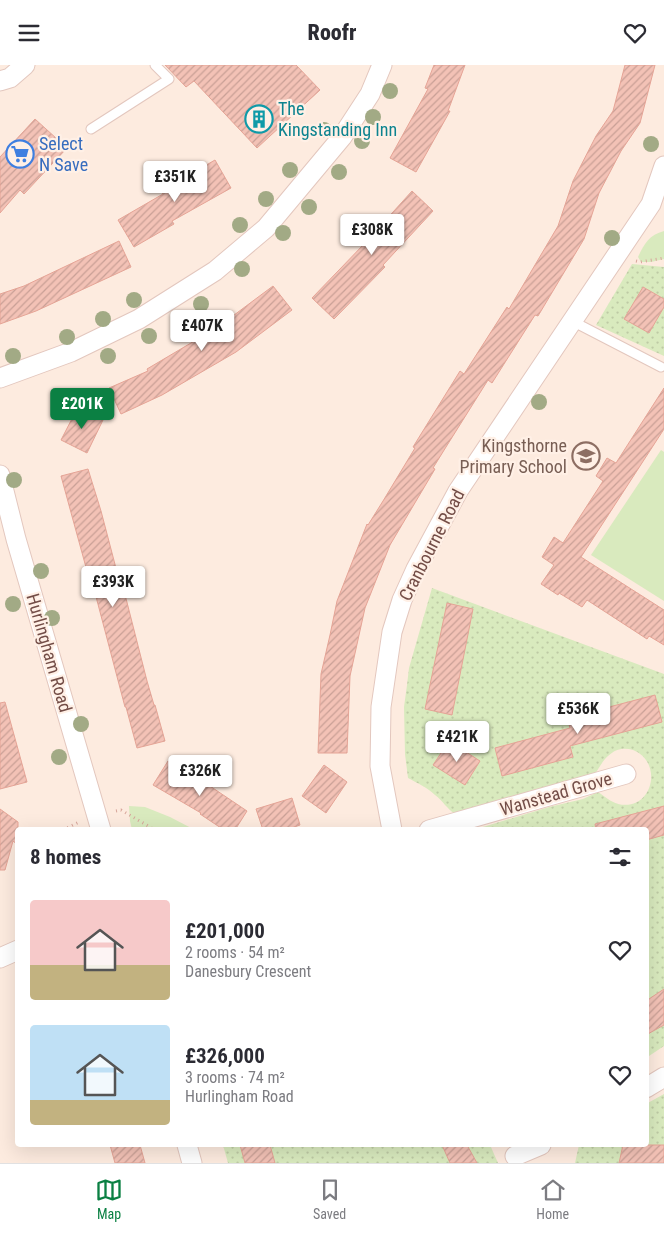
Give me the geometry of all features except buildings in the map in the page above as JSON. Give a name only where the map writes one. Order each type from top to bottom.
[{"type":"street","points":[[3,83],[25,65]]},
{"type":"street","points":[[0,379],[71,352],[139,319],[215,271],[266,228],[342,137],[370,93],[382,65]]},
{"type":"street","name":"Cranbourne Road","points":[[391,827],[380,766],[381,707],[392,632],[402,600],[416,569],[458,491],[572,321],[657,207],[664,166]]},
{"type":"street","name":"Hurlingham Road","points":[[0,475],[16,539],[100,827]]},
{"type":"street","name":"Wanstead Grove","points":[[440,827],[626,774]]},
{"type":"street","points":[[0,958],[15,951]]},
{"type":"street","points":[[649,1087],[664,1077]]},
{"type":"street","points":[[188,1147],[192,1163]]},
{"type":"street","points":[[515,1155],[536,1147]]},
{"type":"lane","points":[[91,129],[169,79],[155,65]]},
{"type":"lane","points":[[572,321],[661,367]]},
{"type":"green space","points":[[664,231],[664,259],[641,262],[638,257],[645,244],[654,235]]},
{"type":"green space","points":[[632,264],[664,267],[664,356],[596,325]]},
{"type":"green space","points":[[661,450],[664,452],[664,601],[591,555]]},
{"type":"green space","points":[[432,588],[664,674],[664,1046],[649,1056],[649,827],[483,827],[583,799],[598,792],[618,804],[630,804],[639,801],[646,794],[650,785],[651,774],[649,765],[643,756],[633,750],[620,749],[606,758],[594,775],[455,814],[429,790],[408,778],[405,754],[404,707],[409,668]]},
{"type":"green space","points":[[129,806],[145,807],[189,827],[131,827]]},
{"type":"green space","points":[[664,1094],[664,1163],[575,1163],[579,1147],[649,1147],[649,1102]]},
{"type":"green space","points":[[224,1147],[491,1147],[498,1163],[228,1163]]},
{"type":"place","name":"The Kingstanding Inn","points":[[259,119]]},
{"type":"place","name":"Select N Save","points":[[20,154]]},
{"type":"place","name":"Kingsthorne Primary School","points":[[586,456]]}]
